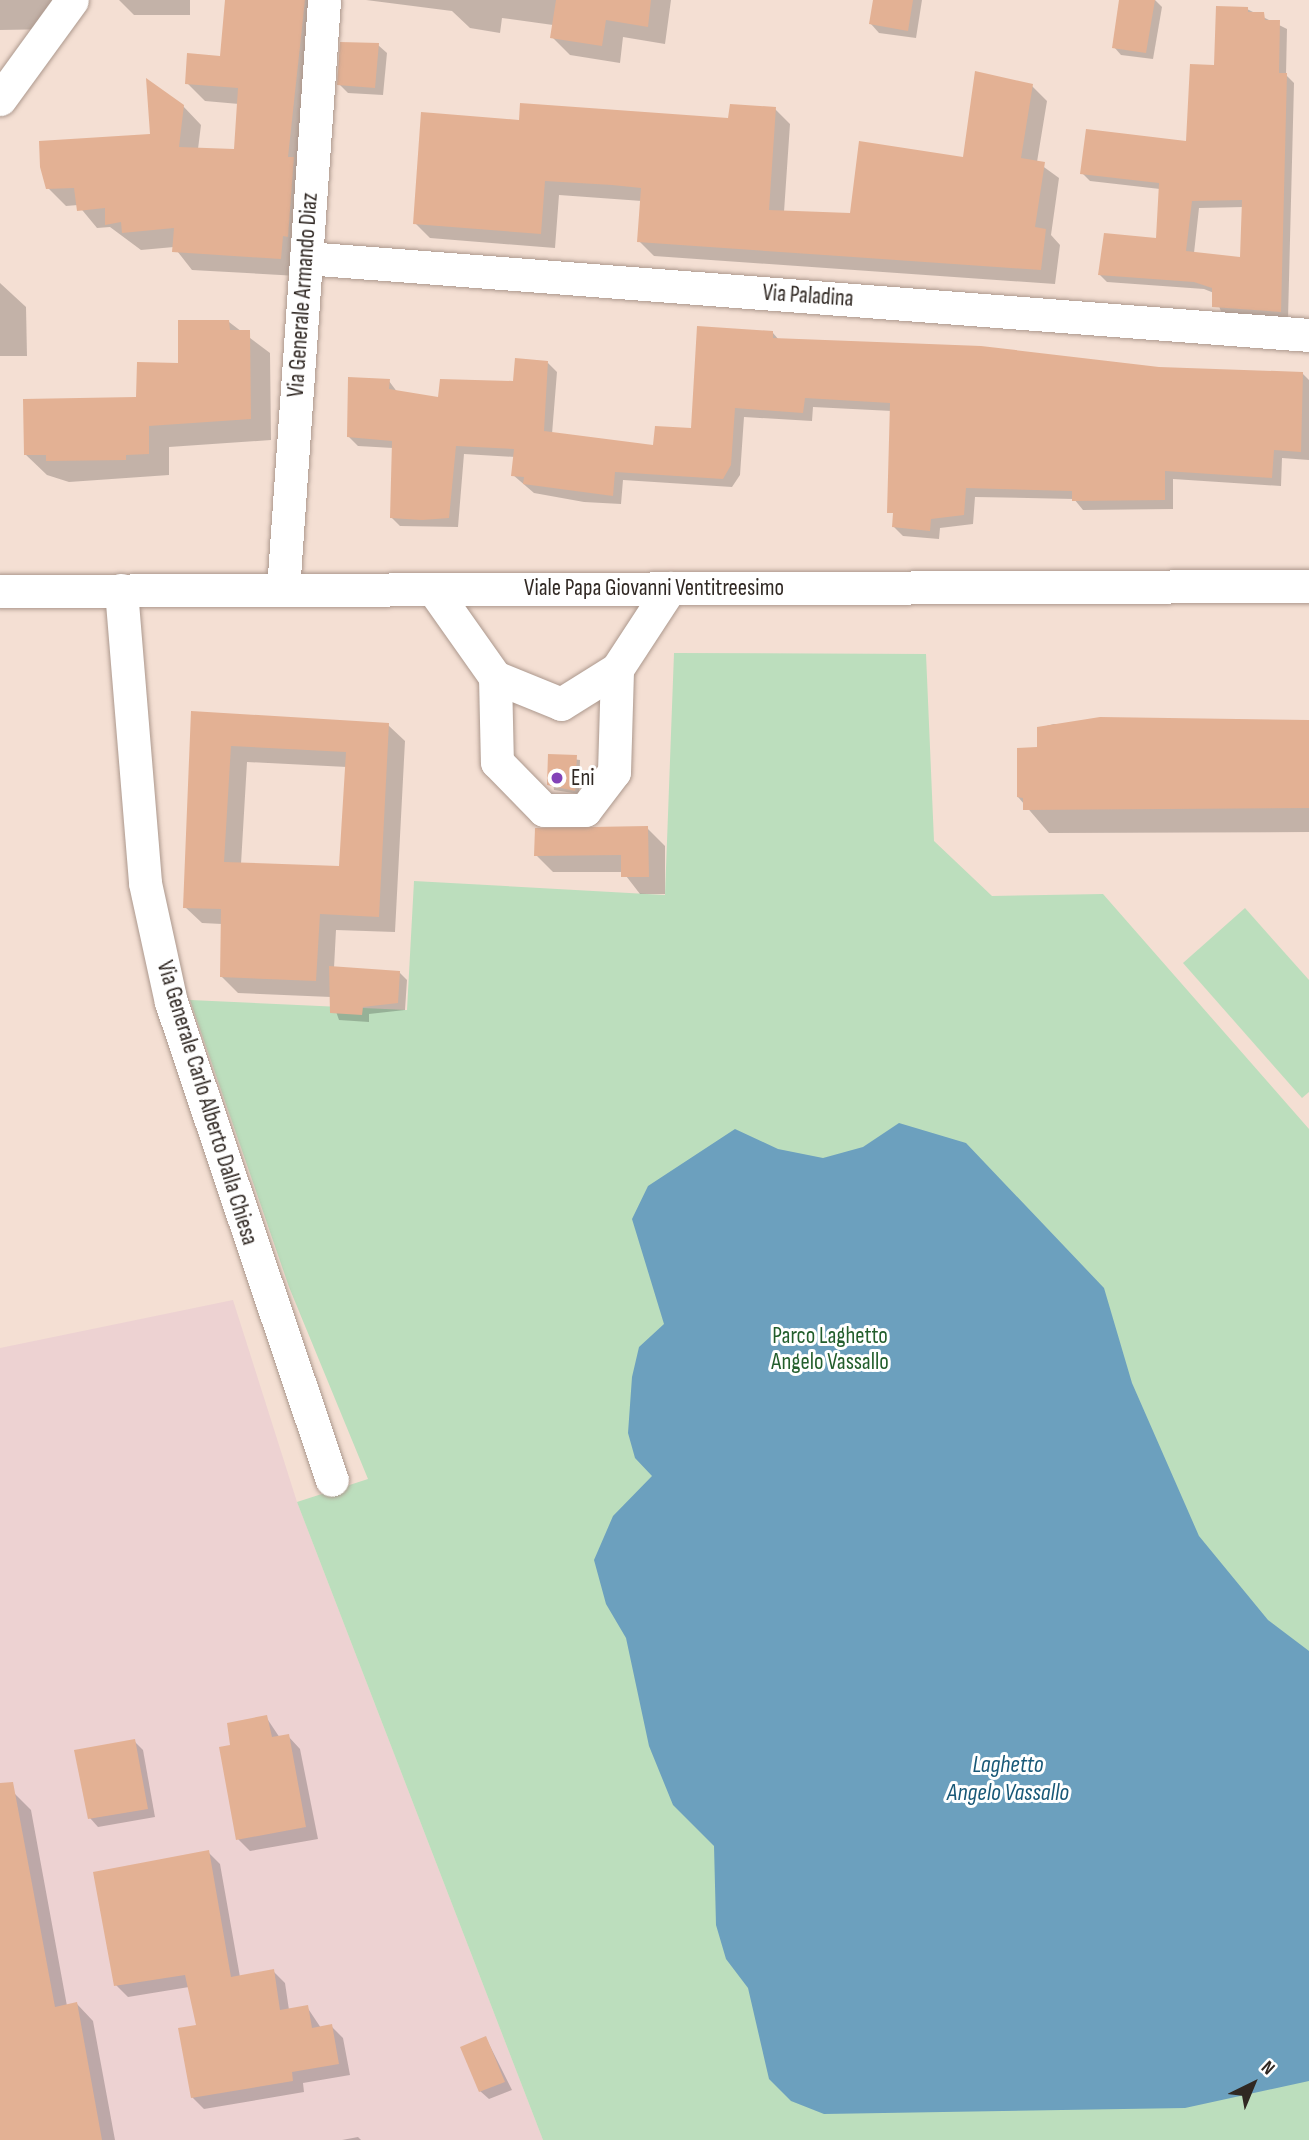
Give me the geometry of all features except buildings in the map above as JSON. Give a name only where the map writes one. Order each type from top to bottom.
[{"type":"street","points":[[0,99],[72,0]]},
{"type":"street","name":"Via Generale Armando Diaz","points":[[283,590],[324,0]]},
{"type":"street","name":"Via Paladina","points":[[306,258],[1309,335]]},
{"type":"street","name":"Viale Papa Giovanni Ventitreesimo","points":[[0,591],[1309,586]]},
{"type":"street","points":[[433,589],[495,677],[561,705],[617,669],[670,588]]},
{"type":"street","name":"Via Generale Carlo Alberto Dalla Chiesa","points":[[121,590],[143,870],[171,1002],[332,1480]]},
{"type":"street","points":[[495,677],[497,762],[544,810],[585,810],[614,772],[617,669]]},
{"type":"shaded area","points":[[233,1300],[297,1502],[543,2140],[0,2140],[0,1348]]},
{"type":"green space","name":"Parco Laghetto Angelo Vassallo","points":[[674,653],[926,654],[934,841],[992,896],[1103,894],[1309,1129],[1309,2140],[543,2140],[297,1502],[368,1479],[289,1287],[190,1000],[407,1010],[414,881],[665,895]]},
{"type":"green space","points":[[1245,908],[1309,980],[1309,1092],[1302,1098],[1183,963]]},
{"type":"water","name":"Laghetto Angelo Vassallo","points":[[899,1123],[966,1143],[1104,1288],[1132,1383],[1199,1536],[1268,1620],[1309,1651],[1309,2081],[1185,2108],[824,2114],[791,2101],[769,2079],[748,1988],[726,1959],[716,1925],[714,1846],[673,1805],[649,1746],[626,1638],[606,1604],[594,1560],[613,1516],[652,1476],[635,1458],[628,1433],[632,1377],[639,1347],[664,1324],[632,1219],[648,1186],[735,1129],[778,1149],[823,1158],[863,1147]]},
{"type":"place","name":"Eni","points":[[557,778]]}]
